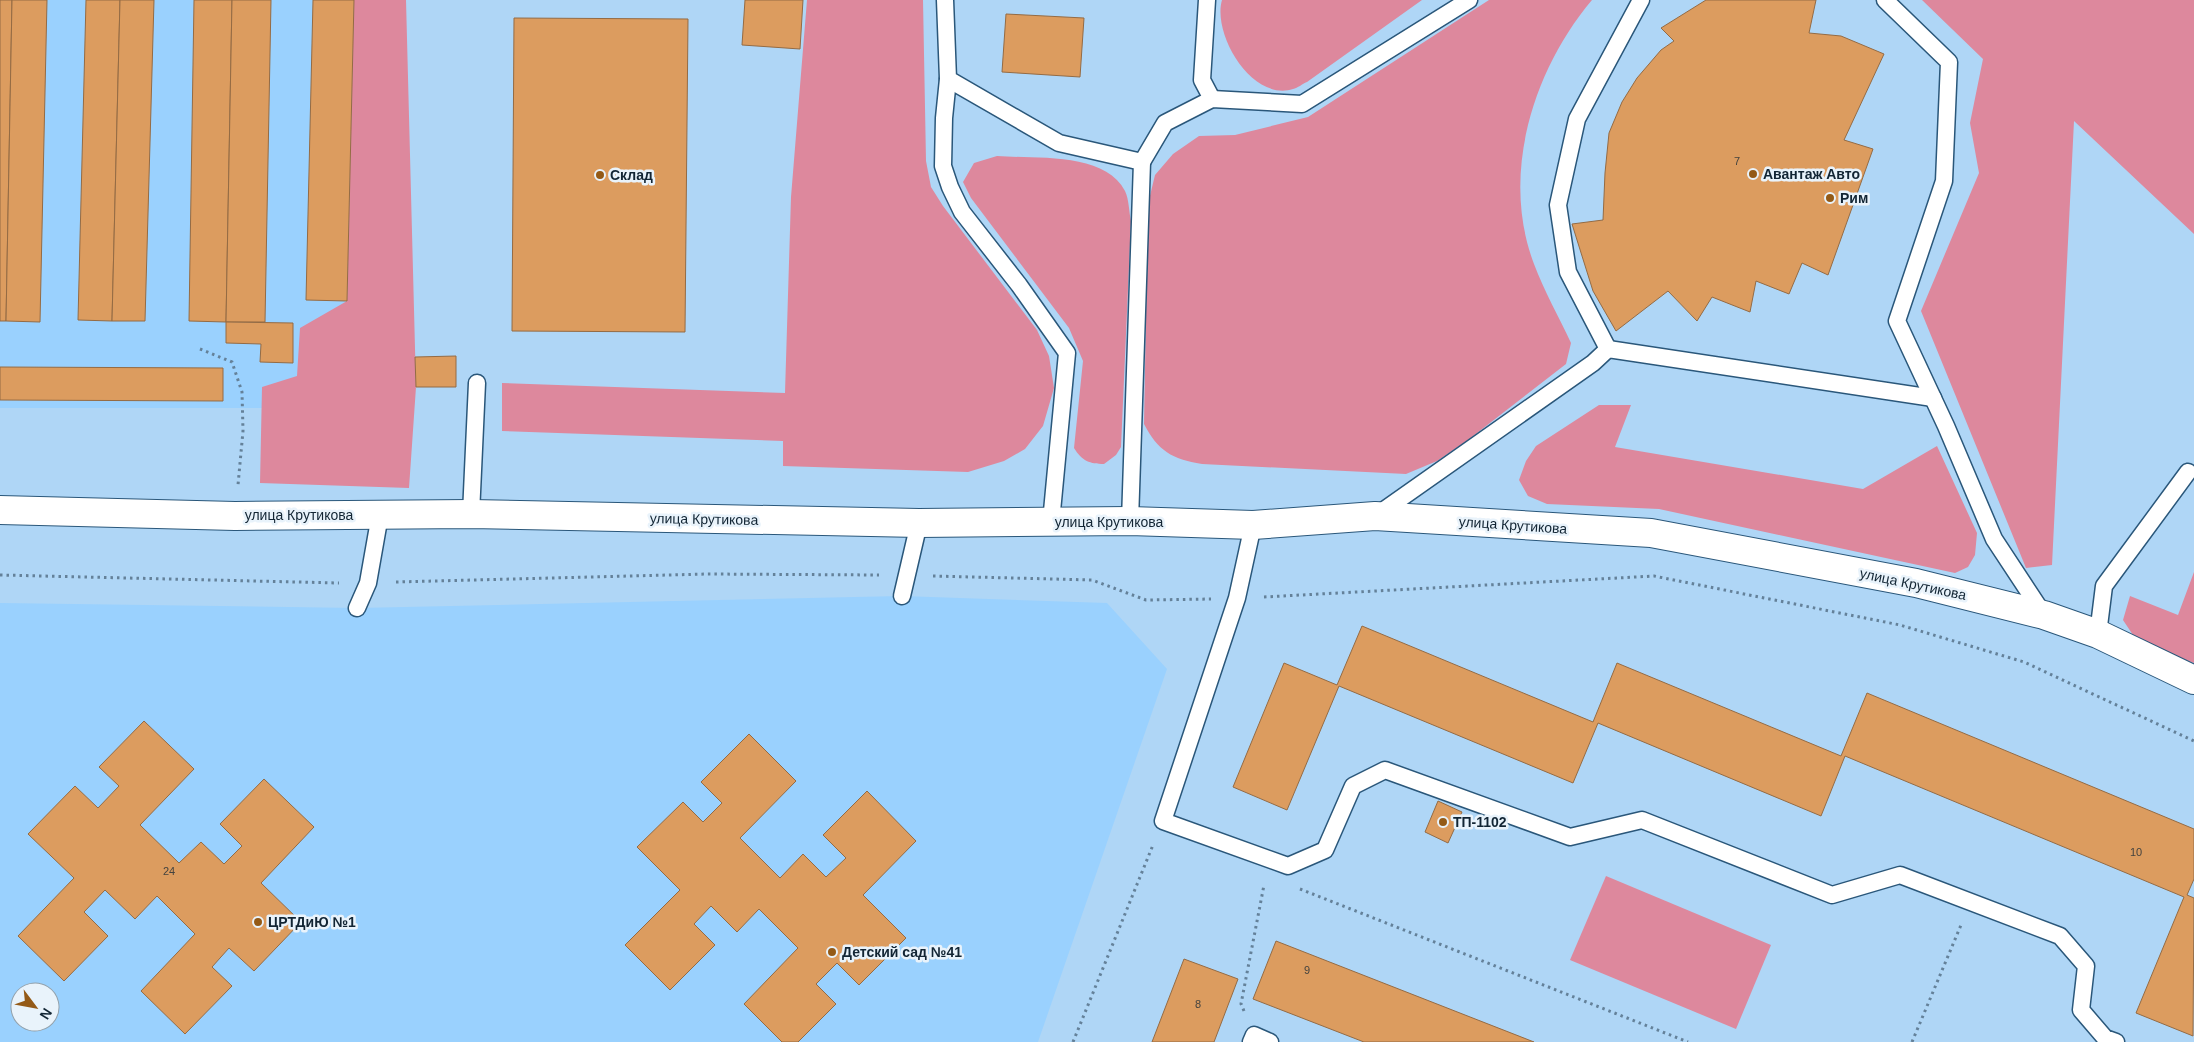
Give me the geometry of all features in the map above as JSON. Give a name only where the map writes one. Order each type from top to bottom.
[{"type":"street","name":"улица Крутикова","points":[[0,510],[235,516],[471,514],[919,523],[1130,521],[1254,525],[1375,516],[1651,534],[1916,583],[2044,615],[2098,634],[2194,680]]},
{"type":"lane","points":[[945,0],[948,79],[944,118],[944,166],[950,188],[962,212],[1019,285],[1067,353],[1051,522]]},
{"type":"lane","points":[[1207,0],[1202,80],[1212,99]]},
{"type":"lane","points":[[1130,521],[1142,162],[1165,123],[1212,99],[1302,104],[1469,0]]},
{"type":"lane","points":[[1608,349],[1568,272],[1558,205],[1577,119],[1640,0]]},
{"type":"lane","points":[[1885,0],[1949,62],[1944,181],[1897,321],[1933,398],[1994,539],[2044,615]]},
{"type":"lane","points":[[948,79],[1059,143],[1142,162]]},
{"type":"lane","points":[[1608,349],[1933,398]]},
{"type":"lane","points":[[1375,516],[1593,363],[1608,349]]},
{"type":"lane","points":[[471,514],[477,384]]},
{"type":"lane","points":[[2098,634],[2104,586],[2188,472]]},
{"type":"lane","points":[[357,608],[368,583],[380,515]]},
{"type":"lane","points":[[902,596],[919,523]]},
{"type":"lane","points":[[1254,525],[1237,598],[1162,821],[1288,866],[1325,850],[1353,786],[1385,770],[1570,837],[1642,820],[1832,895],[1900,875],[2060,936],[2086,966],[2082,1010],[2105,1038],[2116,1042]]},
{"type":"lane","points":[[1252,1039],[1270,1042]]},
{"type":"path","points":[[200,349],[232,362],[242,392],[243,431],[235,516]]},
{"type":"path","points":[[0,575],[368,583],[707,574],[1092,580],[1146,600],[1237,598],[1654,576],[1900,625],[2024,662],[2194,741]]},
{"type":"path","points":[[1073,1042],[1162,821]]},
{"type":"path","points":[[1252,1039],[1241,1004],[1266,876]]},
{"type":"path","points":[[1293,887],[1688,1042]]},
{"type":"path","points":[[1912,1042],[1970,902]]},
{"type":"shaded area","points":[[0,0],[364,0],[353,408],[0,408]]},
{"type":"shaded area","points":[[354,0],[406,0],[416,387],[409,488],[260,483],[262,387],[297,376],[300,328],[347,301]]},
{"type":"shaded area","points":[[807,0],[923,0],[926,161],[931,187],[943,206],[1037,330],[1049,356],[1054,388],[1043,426],[1025,449],[1004,461],[968,472],[783,466],[783,441],[502,431],[502,383],[785,393],[791,197]]},
{"type":"shaded area","points":[[1222,0],[1422,0],[1307,82],[1295,88],[1278,90],[1263,85],[1250,76],[1238,62],[1229,47],[1223,30],[1220,14]]},
{"type":"shaded area","points":[[1489,0],[1592,0],[1571,28],[1553,58],[1539,91],[1528,125],[1522,160],[1520,195],[1524,230],[1538,274],[1571,343],[1566,364],[1468,440],[1437,461],[1406,474],[1202,464],[1182,459],[1167,452],[1155,441],[1144,424],[1148,204],[1155,175],[1173,154],[1199,136],[1235,135],[1308,117]]},
{"type":"shaded area","points":[[1922,0],[2194,0],[2194,234],[2074,121],[2052,565],[2026,568],[1921,311],[1979,173],[1970,123],[1983,59]]},
{"type":"shaded area","points":[[997,156],[1049,158],[1086,164],[1102,170],[1115,178],[1125,191],[1131,221],[1121,447],[1116,455],[1104,464],[1087,461],[1074,448],[1083,361],[1069,328],[971,198],[963,182],[974,163]]},
{"type":"shaded area","points":[[1599,405],[1631,405],[1615,447],[1863,489],[1937,446],[1977,533],[1975,555],[1968,567],[1955,573],[1659,509],[1547,504],[1528,496],[1519,480],[1526,461],[1536,446]]},
{"type":"shaded area","points":[[2194,572],[2194,663],[2137,641],[2123,620],[2130,596],[2178,615]]},
{"type":"shaded area","points":[[902,596],[1107,603],[1167,669],[1038,1042],[0,1042],[0,603],[357,608]]},
{"type":"shaded area","points":[[1606,876],[1771,945],[1736,1029],[1570,960]]},
{"type":"building","points":[[0,0],[12,0],[6,321],[0,321]]},
{"type":"building","points":[[12,0],[47,0],[40,322],[6,321]]},
{"type":"building","points":[[86,0],[120,0],[112,321],[78,320]]},
{"type":"building","points":[[120,0],[154,0],[145,321],[112,321]]},
{"type":"building","points":[[194,0],[232,0],[226,322],[189,321]]},
{"type":"building","points":[[232,0],[271,0],[265,322],[226,322]]},
{"type":"building","points":[[313,0],[354,0],[347,301],[306,300]]},
{"type":"building","points":[[745,0],[803,0],[800,49],[742,45]]},
{"type":"building","points":[[1706,0],[1816,0],[1809,33],[1841,36],[1884,54],[1844,140],[1873,149],[1828,275],[1802,263],[1789,294],[1756,281],[1750,312],[1712,297],[1697,321],[1668,291],[1616,331],[1593,291],[1572,224],[1603,220],[1609,133],[1622,102],[1637,78],[1661,50],[1674,41],[1661,28]]},
{"type":"building","points":[[1006,14],[1084,18],[1080,77],[1002,72]]},
{"type":"building","name":"Склад","points":[[514,18],[688,19],[685,332],[512,331]]},
{"type":"building","points":[[226,322],[293,323],[293,363],[260,362],[261,344],[226,343]]},
{"type":"building","points":[[456,356],[456,387],[416,387],[415,357]]},
{"type":"building","points":[[0,367],[223,368],[223,401],[0,400]]},
{"type":"building","points":[[1362,626],[1593,722],[1617,663],[1841,756],[1867,693],[2194,829],[2194,879],[2187,895],[2194,898],[2193,1036],[2136,1013],[2184,897],[1845,756],[1821,816],[1598,723],[1573,783],[1339,686],[1287,810],[1233,787],[1284,663],[1337,685]]},
{"type":"building","points":[[144,721],[194,769],[140,825],[179,863],[201,842],[224,864],[242,846],[220,824],[264,779],[314,827],[261,883],[301,922],[254,971],[229,948],[212,967],[232,986],[185,1034],[141,991],[195,934],[157,896],[135,919],[105,890],[84,912],[108,936],[64,981],[18,936],[74,878],[28,834],[75,786],[98,808],[119,786],[99,767]]},
{"type":"building","points":[[749,734],[796,781],[740,838],[780,878],[803,854],[826,877],[846,858],[823,835],[867,791],[916,841],[863,895],[906,938],[859,985],[837,963],[816,984],[836,1004],[798,1042],[782,1042],[744,1004],[798,948],[759,909],[737,932],[711,906],[694,924],[715,945],[670,990],[625,945],[680,890],[637,847],[683,802],[703,822],[722,803],[701,782]]},
{"type":"building","name":"ТП-1102","points":[[1438,801],[1462,812],[1448,843],[1425,832]]},
{"type":"building","points":[[1276,941],[1534,1042],[1364,1042],[1253,999]]},
{"type":"building","points":[[1184,959],[1238,979],[1214,1042],[1152,1042]]},
{"type":"place","name":"Авантаж Авто","points":[[1753,174]]},
{"type":"place","name":"Склад","points":[[600,175]]},
{"type":"place","name":"Рим","points":[[1830,198]]},
{"type":"place","name":"ТП-1102","points":[[1443,822]]},
{"type":"place","name":"ЦРТДиЮ №1","points":[[258,922]]},
{"type":"place","name":"Детский сад №41","points":[[832,952]]}]
